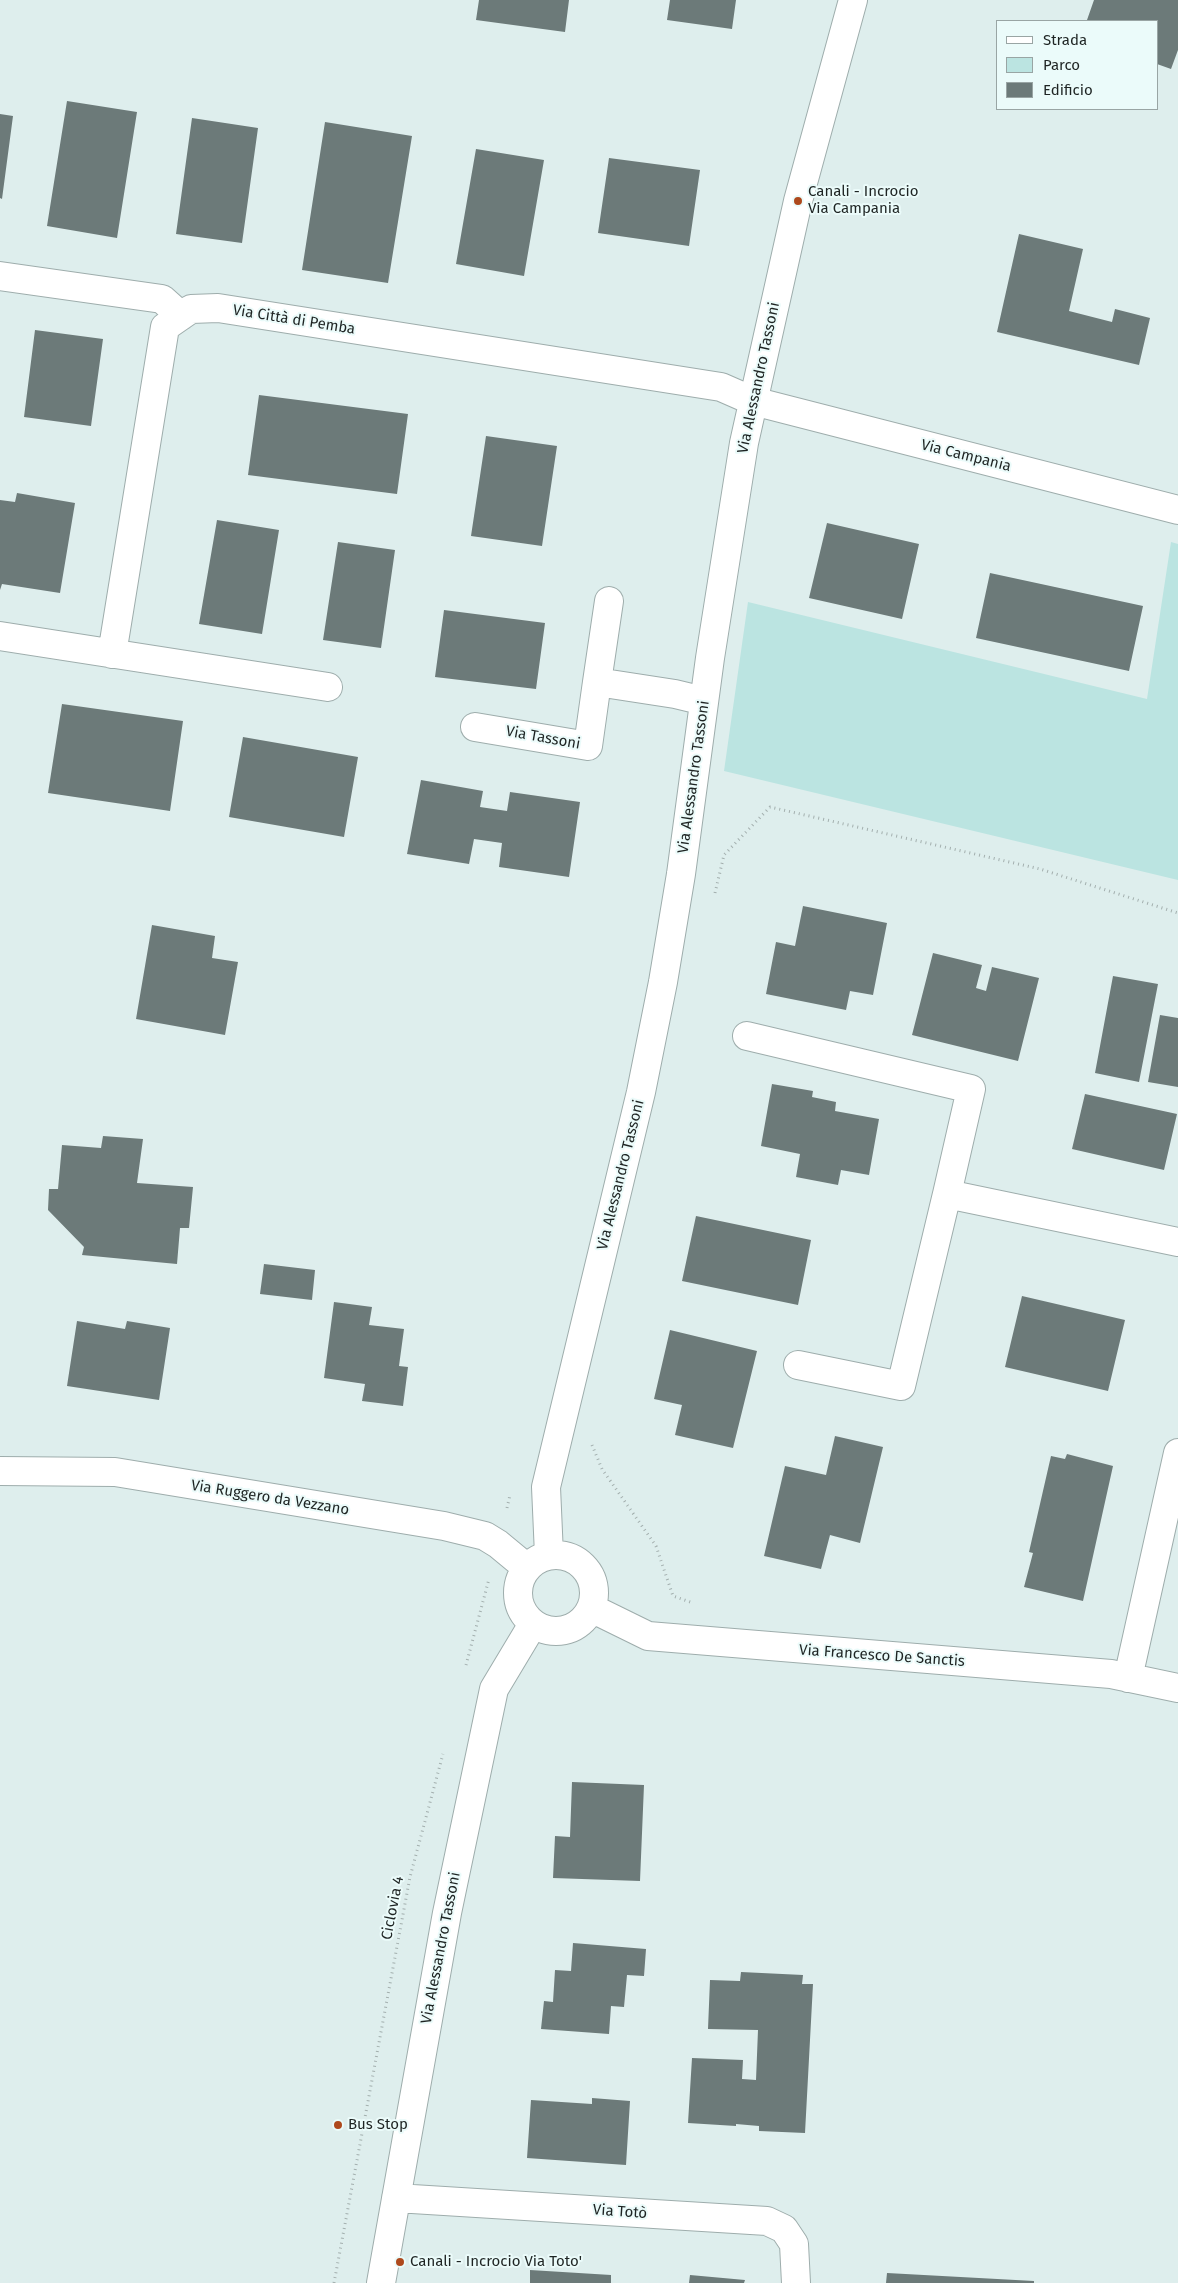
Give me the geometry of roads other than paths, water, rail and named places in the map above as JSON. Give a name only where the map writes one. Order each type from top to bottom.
[{"type":"street","name":"Via Alessandro Tassoni","points":[[538,1562],[546,1487],[641,1092],[681,874],[704,702],[742,453],[798,202],[853,0]]},
{"type":"street","points":[[0,276],[162,299],[181,316]]},
{"type":"street","name":"Via Città di Pemba","points":[[112,654],[166,327],[191,309],[218,308],[722,387],[753,401]]},
{"type":"street","name":"Via Campania","points":[[753,401],[1178,510]]},
{"type":"street","points":[[609,601],[597,682],[675,694],[704,702]]},
{"type":"street","points":[[0,636],[328,687]]},
{"type":"street","name":"Via Tassoni","points":[[475,727],[588,746],[597,682]]},
{"type":"street","points":[[747,1036],[971,1089],[900,1386],[798,1364]]},
{"type":"street","points":[[947,1194],[1178,1242]]},
{"type":"street","points":[[1128,1678],[1178,1453]]},
{"type":"street","name":"Via Ruggero da Vezzano","points":[[0,1471],[115,1472],[444,1526],[485,1536],[538,1562]]},
{"type":"street","points":[[562,1555],[574,1559],[584,1566],[591,1577],[594,1589],[591,1608],[579,1623],[569,1628],[556,1631],[544,1629],[533,1624],[519,1604],[518,1591],[520,1579],[538,1562],[562,1555]]},
{"type":"street","name":"Via Francesco De Sanctis","points":[[591,1608],[648,1636],[1111,1674],[1178,1688]]},
{"type":"street","name":"Via Alessandro Tassoni","points":[[380,2283],[447,1913],[494,1689],[533,1624]]},
{"type":"street","name":"Via Totò","points":[[396,2198],[767,2221],[784,2229],[794,2244],[796,2283]]},
{"type":"place","name":"Canali - Incrocio Via Campania","points":[[798,201]]},
{"type":"place","name":"Bus Stop","points":[[338,2125]]},
{"type":"place","name":"Canali - Incrocio Via Toto'","points":[[400,2262]]}]
